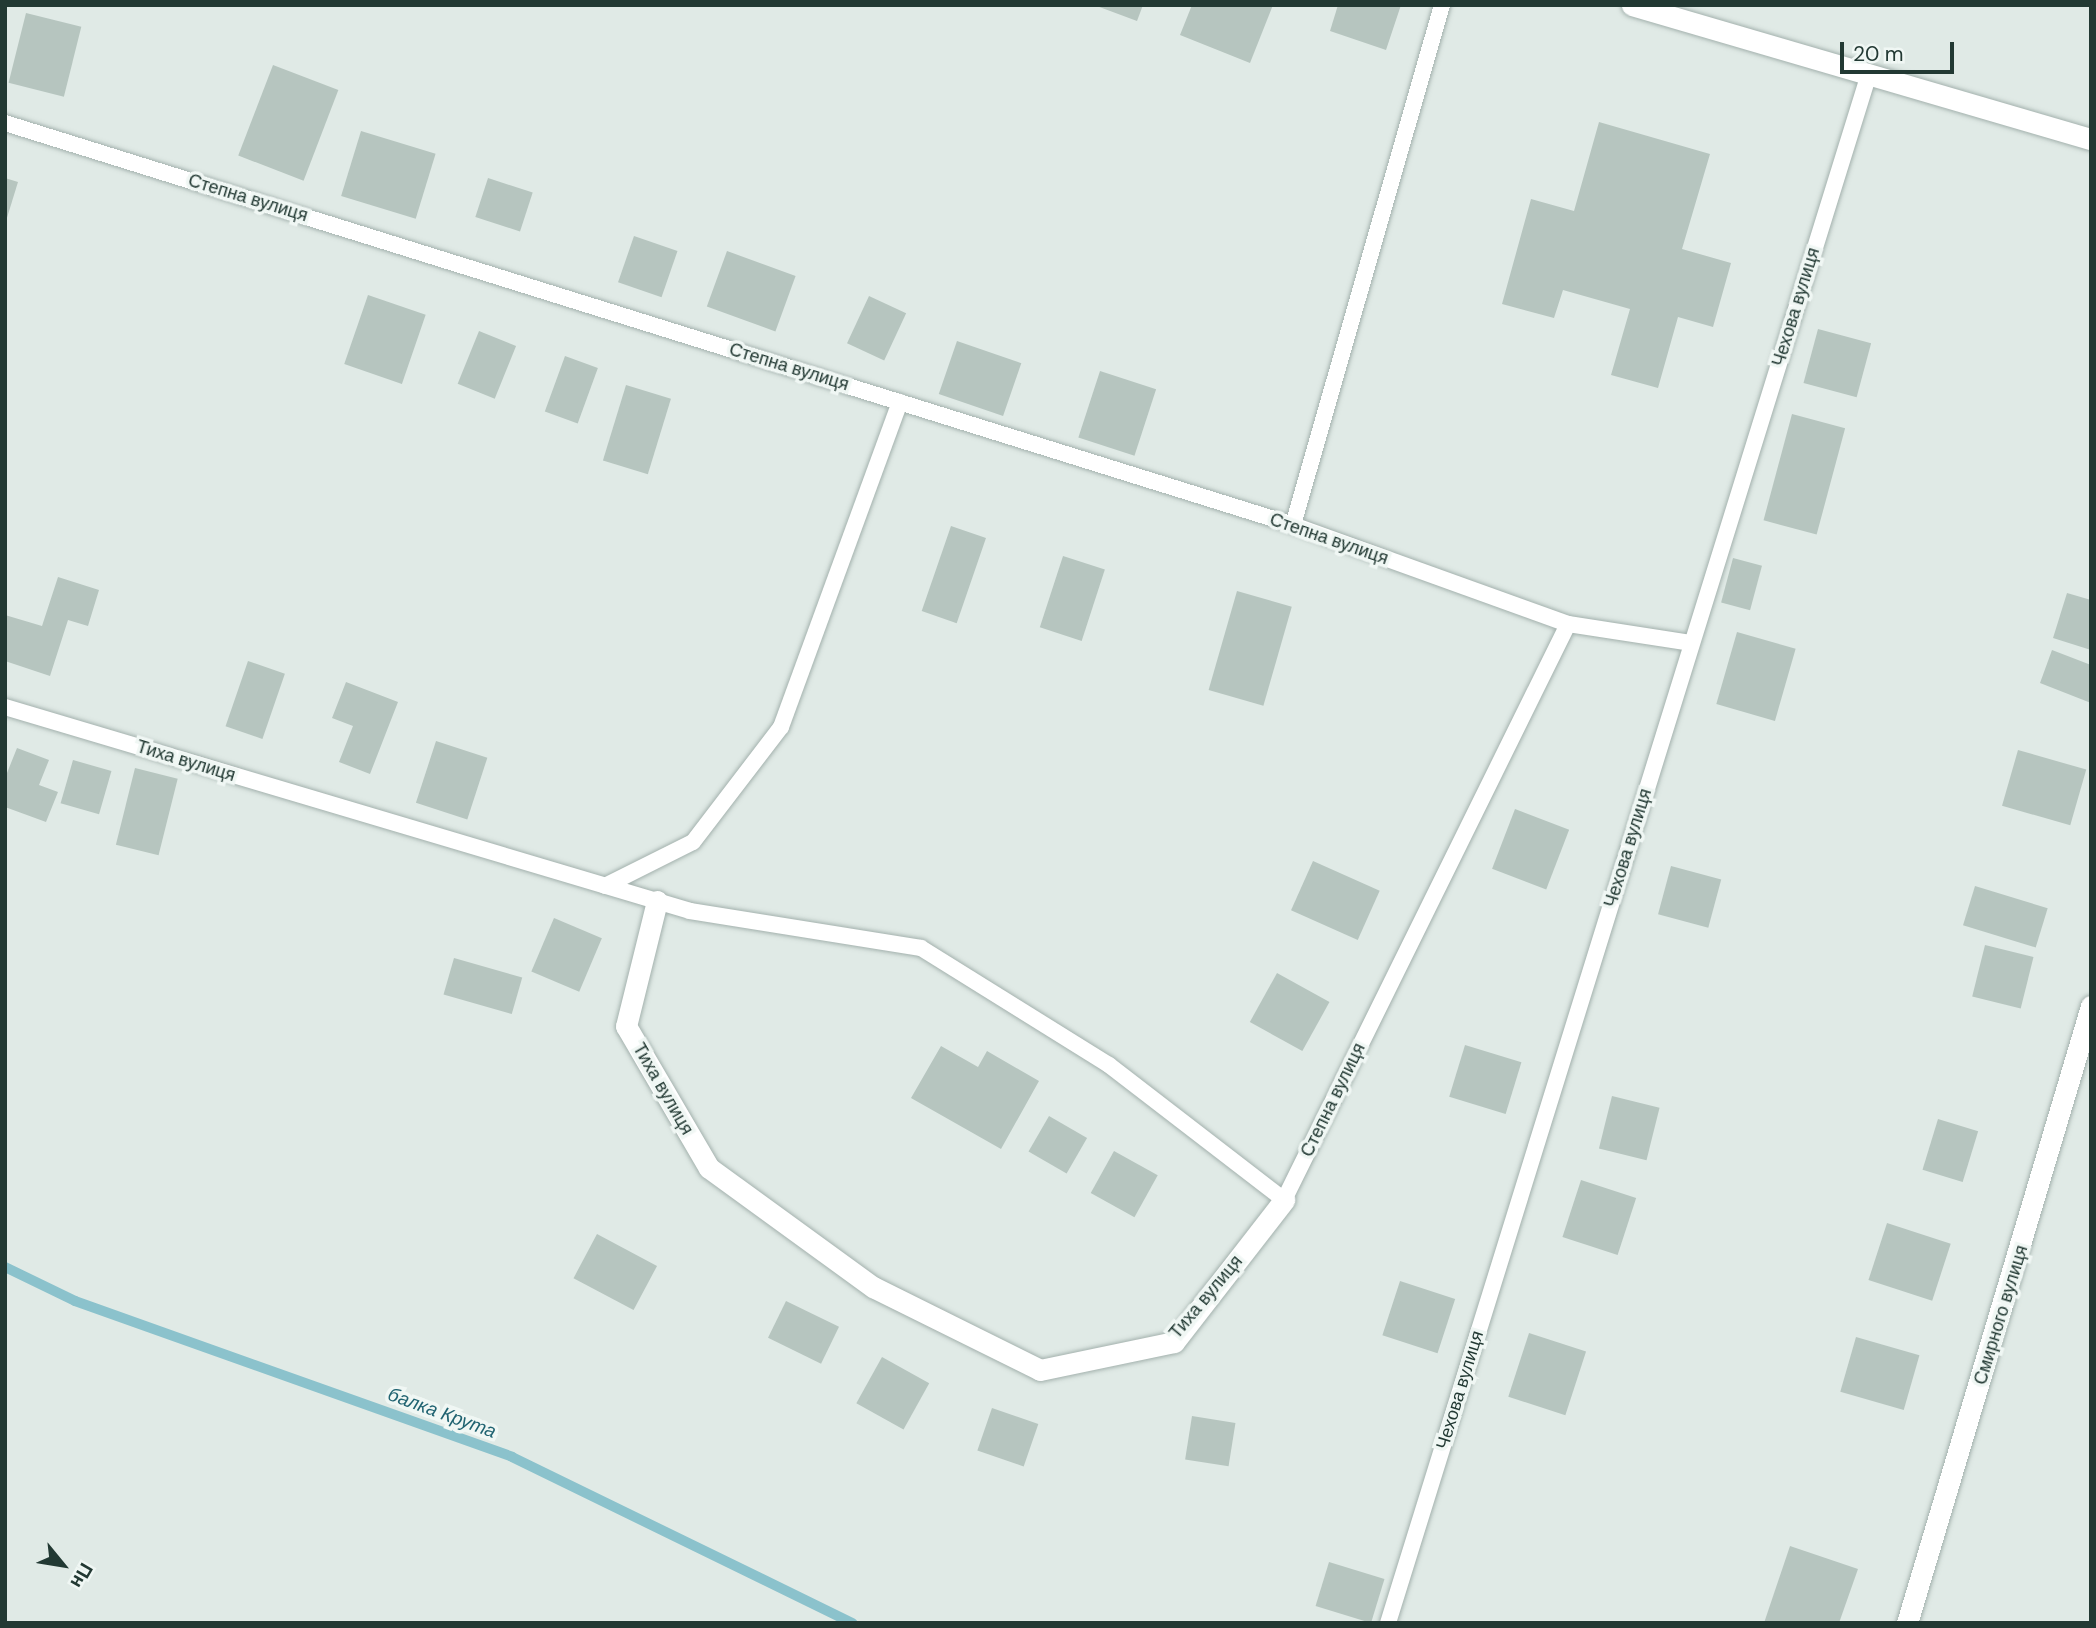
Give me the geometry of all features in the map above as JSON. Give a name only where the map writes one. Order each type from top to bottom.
[{"type":"street","points":[[1632,5],[2091,138]]},
{"type":"street","name":"Тиха вулиця","points":[[657,901],[626,1026],[709,1168],[873,1287],[1040,1370],[1174,1342],[1284,1200]]},
{"type":"street","name":"Смирного вулиця","points":[[1907,1623],[2091,1006]]},
{"type":"lane","points":[[1293,525],[1442,5]]},
{"type":"lane","name":"Чехова вулиця","points":[[1388,1623],[1868,74]]},
{"type":"lane","name":"Степна вулиця","points":[[5,122],[1293,525],[1569,624],[1691,643]]},
{"type":"lane","points":[[605,886],[693,842],[780,727],[900,402]]},
{"type":"lane","name":"Степна вулиця","points":[[1284,1200],[1569,624]]},
{"type":"lane","name":"Тиха вулиця","points":[[5,707],[657,901]]},
{"type":"lane","points":[[657,901],[922,948],[1110,1065],[1284,1200]]},
{"type":"building","points":[[1094,5],[1143,5],[1137,21]]},
{"type":"building","points":[[1192,5],[1273,5],[1250,63],[1180,35]]},
{"type":"building","points":[[1338,5],[1401,5],[1386,50],[1330,31]]},
{"type":"building","points":[[26,13],[81,27],[64,97],[9,83]]},
{"type":"building","points":[[273,65],[338,90],[304,181],[238,156]]},
{"type":"building","points":[[1599,122],[1710,154],[1682,249],[1731,263],[1713,327],[1678,317],[1658,388],[1611,375],[1630,309],[1563,290],[1554,318],[1502,304],[1531,199],[1574,211]]},
{"type":"building","points":[[361,131],[436,154],[416,219],[341,196]]},
{"type":"building","points":[[5,178],[18,182],[6,221],[5,220]]},
{"type":"building","points":[[488,178],[533,193],[520,232],[475,217]]},
{"type":"building","points":[[634,236],[677,251],[662,297],[618,282]]},
{"type":"building","points":[[727,251],[796,276],[775,331],[707,306]]},
{"type":"building","points":[[368,295],[426,315],[402,384],[344,364]]},
{"type":"building","points":[[869,296],[906,313],[884,360],[847,343]]},
{"type":"building","points":[[1818,329],[1871,343],[1857,397],[1804,383]]},
{"type":"building","points":[[479,331],[516,346],[495,399],[458,384]]},
{"type":"building","points":[[957,341],[1021,363],[1003,416],[939,394]]},
{"type":"building","points":[[565,356],[598,368],[578,423],[545,411]]},
{"type":"building","points":[[1100,371],[1156,389],[1134,456],[1078,438]]},
{"type":"building","points":[[626,385],[671,399],[648,474],[603,461]]},
{"type":"building","points":[[1792,414],[1845,428],[1817,534],[1764,520]]},
{"type":"building","points":[[951,526],[986,538],[957,623],[922,611]]},
{"type":"building","points":[[1063,556],[1105,570],[1082,641],[1040,627]]},
{"type":"building","points":[[1733,558],[1762,566],[1750,610],[1721,602]]},
{"type":"building","points":[[58,577],[99,590],[88,626],[68,620],[50,676],[5,661],[5,615],[42,626]]},
{"type":"building","points":[[1237,591],[1292,607],[1263,706],[1209,690]]},
{"type":"building","points":[[2067,593],[2091,600],[2091,650],[2053,638]]},
{"type":"building","points":[[1737,632],[1796,649],[1775,721],[1716,704]]},
{"type":"building","points":[[2052,650],[2091,665],[2091,703],[2040,683]]},
{"type":"building","points":[[248,661],[285,674],[262,739],[226,726]]},
{"type":"building","points":[[346,682],[398,702],[370,774],[339,762],[353,726],[332,718]]},
{"type":"building","points":[[436,741],[487,758],[467,820],[416,803]]},
{"type":"building","points":[[17,748],[49,760],[39,785],[58,792],[46,822],[5,807],[5,778]]},
{"type":"building","points":[[2018,750],[2086,770],[2070,825],[2002,806]]},
{"type":"building","points":[[73,760],[111,771],[99,814],[61,803]]},
{"type":"building","points":[[135,768],[178,779],[159,855],[116,845]]},
{"type":"building","points":[[1515,809],[1569,830],[1546,890],[1492,869]]},
{"type":"building","points":[[1313,861],[1380,891],[1358,940],[1291,910]]},
{"type":"building","points":[[1671,866],[1721,879],[1708,928],[1658,914]]},
{"type":"building","points":[[1975,886],[2048,908],[2036,947],[1963,925]]},
{"type":"building","points":[[554,918],[602,938],[579,992],[531,971]]},
{"type":"building","points":[[1985,945],[2034,957],[2021,1009],[1972,996]]},
{"type":"building","points":[[454,958],[522,978],[512,1014],[444,995]]},
{"type":"building","points":[[1277,973],[1329,1002],[1302,1051],[1250,1022]]},
{"type":"building","points":[[1465,1045],[1521,1062],[1506,1114],[1449,1097]]},
{"type":"building","points":[[941,1046],[978,1067],[987,1051],[1039,1081],[1001,1149],[911,1098]]},
{"type":"building","points":[[1612,1096],[1660,1108],[1646,1160],[1599,1148]]},
{"type":"building","points":[[1049,1116],[1087,1138],[1067,1174],[1028,1152]]},
{"type":"building","points":[[1938,1119],[1978,1131],[1963,1182],[1923,1170]]},
{"type":"building","points":[[1114,1151],[1158,1175],[1134,1217],[1091,1193]]},
{"type":"building","points":[[1581,1180],[1636,1198],[1618,1255],[1562,1237]]},
{"type":"building","points":[[1887,1223],[1951,1244],[1932,1301],[1868,1280]]},
{"type":"building","points":[[597,1234],[657,1266],[634,1310],[574,1278]]},
{"type":"building","points":[[1400,1281],[1455,1299],[1438,1353],[1382,1335]]},
{"type":"building","points":[[786,1301],[839,1327],[821,1364],[768,1338]]},
{"type":"building","points":[[1529,1333],[1586,1352],[1565,1415],[1508,1397]]},
{"type":"building","points":[[1856,1337],[1919,1355],[1904,1410],[1840,1392]]},
{"type":"building","points":[[882,1357],[929,1383],[904,1430],[856,1403]]},
{"type":"building","points":[[992,1408],[1038,1424],[1024,1467],[977,1451]]},
{"type":"building","points":[[1192,1416],[1235,1423],[1229,1466],[1185,1459]]},
{"type":"building","points":[[1790,1546],[1858,1569],[1839,1623],[1764,1623]]},
{"type":"building","points":[[1329,1562],[1384,1579],[1371,1623],[1316,1606]]},
{"type":"waterway","name":"балка Крута","points":[[5,1267],[75,1301],[512,1457],[853,1623]]}]
